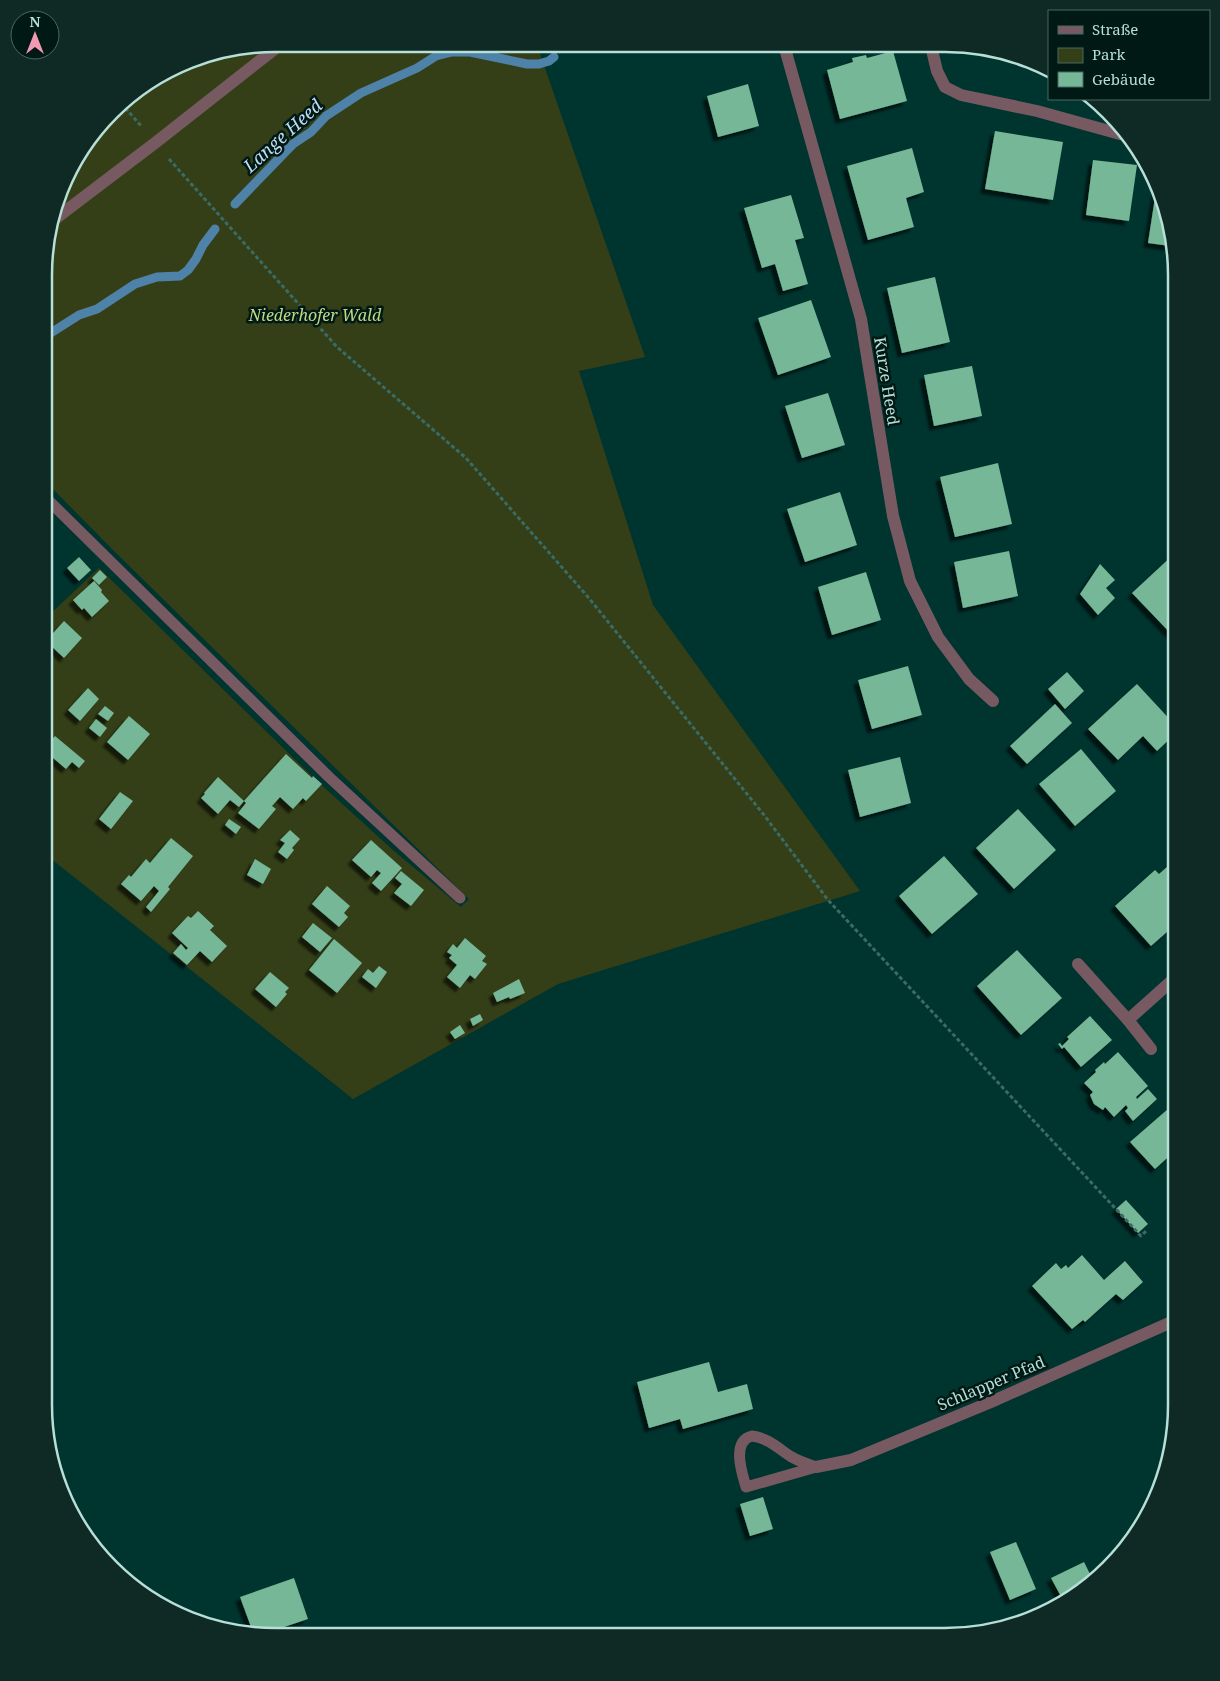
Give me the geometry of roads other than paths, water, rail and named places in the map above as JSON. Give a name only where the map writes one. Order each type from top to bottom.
[{"type":"street","points":[[61,214],[270,52]]},
{"type":"street","name":"Kurze Heed","points":[[786,52],[861,319],[893,516],[910,581],[938,637],[969,679],[993,702]]},
{"type":"street","points":[[932,52],[937,71],[945,87],[962,95],[1037,111],[1116,133]]},
{"type":"street","points":[[1078,964],[1151,1049]]},
{"type":"street","points":[[1128,1020],[1168,984]]},
{"type":"street","name":"Schlapper Pfad","points":[[816,1467],[851,1460],[991,1402],[1168,1324]]},
{"type":"lane","points":[[52,504],[329,777],[460,898]]},
{"type":"lane","points":[[752,1436],[761,1437],[791,1457],[816,1467],[769,1482],[746,1487],[740,1468],[742,1442],[752,1436]]},
{"type":"waterway","name":"Lange Heed","points":[[235,204],[293,144],[311,132],[326,116],[361,93],[417,68],[436,56],[452,52],[470,52],[527,64],[539,64],[549,61],[554,57]]},
{"type":"waterway","name":"Lange Heed","points":[[52,332],[79,315],[97,309],[135,284],[157,277],[180,276],[188,270],[215,229]]},
{"type":"park label","name":"Niederhofer Wald","points":[[315,315]]}]
